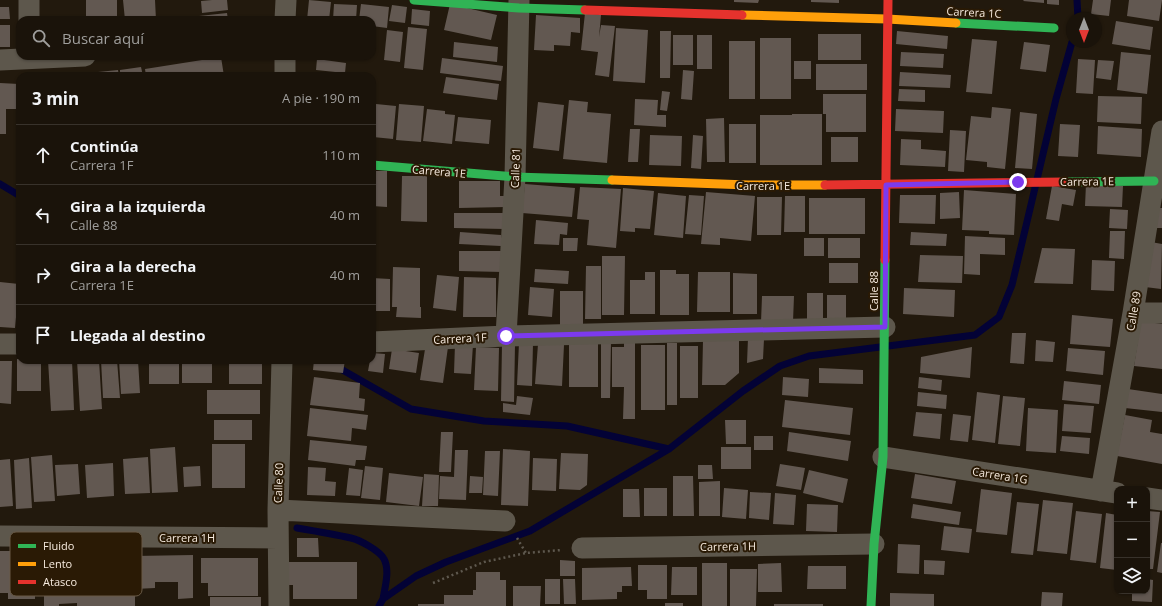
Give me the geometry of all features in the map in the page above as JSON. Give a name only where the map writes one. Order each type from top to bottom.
[{"type":"street","points":[[29,0],[29,16]]},
{"type":"street","points":[[286,0],[286,16]]},
{"type":"street","name":"Carrera 1C","points":[[414,0],[887,19],[1054,28]]},
{"type":"street","name":"Calle 88","points":[[871,606],[874,544],[883,457],[888,0]]},
{"type":"street","name":"Calle 81","points":[[506,336],[515,177],[519,4]]},
{"type":"street","points":[[0,60],[16,59]]},
{"type":"street","points":[[285,60],[285,72]]},
{"type":"street","name":"Calle 89","points":[[1109,492],[1133,313],[1158,167],[1162,131]]},
{"type":"street","name":"Carrera 1E","points":[[376,165],[515,177],[748,185],[886,185],[1070,182],[1158,167]]},
{"type":"street","points":[[1133,313],[1162,313]]},
{"type":"street","name":"Carrera 1F","points":[[376,342],[506,336],[885,332]]},
{"type":"street","points":[[0,344],[16,344]]},
{"type":"street","name":"Calle 80","points":[[279,606],[278,510],[282,364]]},
{"type":"street","name":"Carrera 1G","points":[[883,457],[1109,492]]},
{"type":"street","points":[[1150,498],[1162,500]]},
{"type":"street","points":[[278,510],[505,521]]},
{"type":"street","name":"Carrera 1H","points":[[0,536],[10,536]]},
{"type":"street","name":"Carrera 1H","points":[[142,537],[278,538]]},
{"type":"street","name":"Carrera 1H","points":[[582,548],[874,544]]},
{"type":"path","points":[[433,583],[484,562],[526,553],[582,548]]},
{"type":"building","points":[[86,0],[117,0],[117,16],[86,16]]},
{"type":"building","points":[[123,0],[155,0],[156,16],[125,16]]},
{"type":"building","points":[[227,0],[228,10],[202,13],[201,1]]},
{"type":"building","points":[[309,0],[331,2],[329,16],[307,16]]},
{"type":"building","points":[[734,0],[759,0],[758,3],[734,2]]},
{"type":"building","points":[[811,0],[839,0],[839,3],[811,2]]},
{"type":"building","points":[[1044,0],[1044,3],[1023,1]]},
{"type":"building","points":[[1047,0],[1059,0],[1059,5],[1047,4]]},
{"type":"building","points":[[1093,0],[1111,0],[1109,16],[1102,15],[1102,12],[1091,12]]},
{"type":"building","points":[[1129,0],[1162,0],[1159,21],[1127,16]]},
{"type":"building","points":[[334,4],[357,5],[356,16],[333,16]]},
{"type":"building","points":[[361,4],[389,7],[387,28],[376,27],[376,16],[360,16]]},
{"type":"building","points":[[450,4],[497,15],[491,40],[444,30]]},
{"type":"building","points":[[392,5],[407,7],[405,23],[389,21]]},
{"type":"building","points":[[0,7],[9,7],[10,19],[0,19]]},
{"type":"building","points":[[412,9],[430,11],[429,26],[411,24]]},
{"type":"building","points":[[227,13],[227,16],[199,16]]},
{"type":"building","points":[[585,13],[601,15],[599,37],[601,25],[615,26],[609,77],[595,75],[598,52],[581,50]]},
{"type":"building","points":[[536,15],[580,18],[580,33],[571,32],[570,46],[554,45],[554,51],[534,50]]},
{"type":"building","points":[[1116,21],[1153,27],[1150,50],[1112,44]]},
{"type":"building","points":[[0,25],[10,25],[10,47],[0,47]]},
{"type":"building","points":[[408,27],[427,29],[423,70],[404,68]]},
{"type":"building","points":[[616,28],[648,30],[645,83],[613,81]]},
{"type":"building","points":[[387,30],[403,32],[400,62],[384,60]]},
{"type":"building","points":[[660,31],[671,31],[670,78],[660,78]]},
{"type":"building","points":[[897,31],[948,36],[947,49],[896,44]]},
{"type":"building","points":[[818,34],[861,34],[861,60],[818,60]]},
{"type":"building","points":[[673,35],[693,35],[693,65],[673,65]]},
{"type":"building","points":[[697,35],[712,35],[712,69],[697,69]]},
{"type":"building","points":[[760,38],[791,38],[791,99],[760,99]]},
{"type":"building","points":[[972,39],[997,41],[992,94],[966,92]]},
{"type":"building","points":[[729,41],[755,41],[755,99],[729,99]]},
{"type":"building","points":[[454,42],[498,47],[497,62],[453,57]]},
{"type":"building","points":[[1024,42],[1050,45],[1046,72],[1020,69]]},
{"type":"building","points":[[901,52],[944,54],[943,68],[900,66]]},
{"type":"building","points":[[1121,52],[1151,55],[1147,94],[1117,90]]},
{"type":"building","points":[[442,58],[503,66],[501,81],[440,73]]},
{"type":"building","points":[[1078,59],[1095,60],[1093,94],[1076,93]]},
{"type":"building","points":[[202,60],[221,60],[223,72],[145,72],[145,69]]},
{"type":"building","points":[[317,60],[346,63],[345,72],[316,70]]},
{"type":"building","points":[[1098,60],[1114,61],[1111,80],[1096,78]]},
{"type":"building","points":[[794,61],[811,61],[811,79],[794,79]]},
{"type":"building","points":[[816,64],[867,64],[867,90],[816,90]]},
{"type":"building","points":[[141,67],[142,72],[120,72],[120,70]]},
{"type":"building","points":[[118,70],[118,72],[98,72]]},
{"type":"building","points":[[683,70],[694,71],[692,100],[681,99]]},
{"type":"building","points":[[900,72],[951,75],[950,88],[899,86]]},
{"type":"building","points":[[446,77],[499,84],[497,100],[443,93]]},
{"type":"building","points":[[0,83],[16,84],[16,109],[6,109],[6,134],[0,134]]},
{"type":"building","points":[[899,89],[925,90],[925,102],[898,101]]},
{"type":"building","points":[[662,91],[670,92],[667,111],[660,110]]},
{"type":"building","points":[[823,94],[866,94],[866,132],[826,132],[826,114],[823,114]]},
{"type":"building","points":[[1098,96],[1142,97],[1141,124],[1097,122]]},
{"type":"building","points":[[635,99],[658,100],[657,115],[666,115],[666,127],[634,125]]},
{"type":"building","points":[[569,100],[588,102],[587,112],[611,114],[607,163],[563,159]]},
{"type":"building","points":[[538,102],[564,105],[559,151],[533,148]]},
{"type":"building","points":[[376,104],[396,106],[393,139],[376,137]]},
{"type":"building","points":[[399,104],[424,106],[421,142],[396,140]]},
{"type":"building","points":[[992,107],[1011,109],[1005,169],[987,167],[987,162],[966,160],[971,116],[991,118]]},
{"type":"building","points":[[427,109],[445,111],[445,114],[455,115],[452,144],[423,141]]},
{"type":"building","points":[[896,109],[944,111],[943,133],[895,131]]},
{"type":"building","points":[[1020,112],[1037,114],[1032,169],[1015,168]]},
{"type":"building","points":[[822,114],[822,165],[760,165],[760,115]]},
{"type":"building","points":[[458,117],[491,120],[489,144],[455,141]]},
{"type":"building","points":[[724,118],[725,162],[707,162],[706,119]]},
{"type":"building","points":[[729,124],[756,124],[756,163],[729,163]]},
{"type":"building","points":[[1060,124],[1080,125],[1078,157],[1058,156]]},
{"type":"building","points":[[1098,126],[1142,129],[1141,157],[1097,154]]},
{"type":"building","points":[[630,129],[640,129],[638,162],[628,162]]},
{"type":"building","points":[[950,130],[966,131],[964,172],[948,171]]},
{"type":"building","points":[[650,135],[682,136],[681,166],[649,165]]},
{"type":"building","points":[[693,135],[703,136],[701,169],[691,168]]},
{"type":"building","points":[[831,137],[858,137],[858,162],[831,162]]},
{"type":"building","points":[[901,139],[921,140],[921,149],[946,151],[945,167],[900,165]]},
{"type":"building","points":[[376,171],[387,171],[387,207],[376,206]]},
{"type":"building","points":[[402,176],[427,176],[427,222],[401,221]]},
{"type":"building","points":[[459,181],[500,181],[500,196],[506,196],[506,207],[459,208]]},
{"type":"building","points":[[525,184],[575,188],[572,217],[522,213]]},
{"type":"building","points":[[1086,184],[1123,186],[1122,207],[1085,206]]},
{"type":"building","points":[[1052,186],[1076,190],[1073,206],[1062,204],[1059,221],[1046,219]]},
{"type":"building","points":[[580,187],[621,189],[616,248],[587,245],[589,220],[577,219]]},
{"type":"building","points":[[623,188],[654,191],[650,229],[635,228],[635,232],[620,231]]},
{"type":"building","points":[[964,190],[1016,194],[1014,235],[989,234],[989,231],[962,230]]},
{"type":"building","points":[[706,192],[755,196],[751,241],[720,238],[720,245],[701,244]]},
{"type":"building","points":[[959,192],[960,218],[940,219],[940,193]]},
{"type":"building","points":[[658,193],[686,196],[683,238],[654,235]]},
{"type":"building","points":[[689,195],[704,196],[701,235],[685,234]]},
{"type":"building","points":[[900,195],[936,195],[935,224],[899,223]]},
{"type":"building","points":[[785,196],[805,196],[805,232],[784,232]]},
{"type":"building","points":[[757,197],[782,197],[781,235],[757,235]]},
{"type":"building","points":[[809,198],[865,198],[865,234],[809,234]]},
{"type":"building","points":[[1155,208],[1162,208],[1162,228],[1154,228]]},
{"type":"building","points":[[1110,209],[1128,210],[1127,229],[1109,228]]},
{"type":"building","points":[[454,213],[506,213],[505,229],[454,228]]},
{"type":"building","points":[[536,220],[568,223],[567,235],[560,234],[559,245],[534,244]]},
{"type":"building","points":[[1110,231],[1125,231],[1124,259],[1109,258]]},
{"type":"building","points":[[460,232],[501,235],[501,246],[459,244]]},
{"type":"building","points":[[911,232],[947,234],[946,246],[910,245]]},
{"type":"building","points":[[965,236],[1005,238],[1005,255],[980,254],[980,275],[964,274]]},
{"type":"building","points":[[563,238],[578,238],[577,251],[563,251]]},
{"type":"building","points":[[804,238],[824,238],[824,256],[804,256]]},
{"type":"building","points":[[828,238],[860,238],[860,258],[828,258]]},
{"type":"building","points":[[1151,242],[1162,244],[1161,289],[1145,287]]},
{"type":"building","points":[[1042,248],[1075,249],[1073,284],[1034,283]]},
{"type":"building","points":[[459,251],[503,251],[503,272],[459,271]]},
{"type":"building","points":[[920,255],[963,256],[962,283],[918,282]]},
{"type":"building","points":[[602,256],[625,256],[624,315],[602,315]]},
{"type":"building","points":[[1092,260],[1115,261],[1114,291],[1091,290]]},
{"type":"building","points":[[829,263],[858,263],[858,283],[829,283]]},
{"type":"building","points":[[586,266],[601,266],[601,319],[585,319]]},
{"type":"building","points":[[393,267],[420,268],[421,318],[396,317],[397,307],[392,307]]},
{"type":"building","points":[[535,269],[569,271],[568,284],[534,282]]},
{"type":"building","points":[[660,270],[676,270],[676,274],[689,274],[689,315],[660,315]]},
{"type":"building","points":[[645,272],[655,272],[655,314],[630,314],[630,280],[645,280]]},
{"type":"building","points":[[698,272],[730,272],[730,312],[697,312]]},
{"type":"building","points":[[733,273],[757,274],[757,314],[733,314]]},
{"type":"building","points":[[437,275],[459,277],[456,311],[433,308]]},
{"type":"building","points":[[464,277],[496,278],[496,317],[463,317]]},
{"type":"building","points":[[376,278],[390,279],[390,311],[376,311]]},
{"type":"building","points":[[0,282],[16,284],[15,328],[0,327]]},
{"type":"building","points":[[530,287],[554,289],[552,317],[528,315]]},
{"type":"building","points":[[904,288],[955,290],[954,317],[903,314]]},
{"type":"building","points":[[560,291],[583,291],[583,325],[560,325]]},
{"type":"building","points":[[807,293],[823,293],[823,322],[807,322]]},
{"type":"building","points":[[827,295],[846,295],[846,322],[827,322]]},
{"type":"building","points":[[762,296],[794,296],[793,322],[761,322]]},
{"type":"building","points":[[1072,315],[1113,319],[1110,347],[1070,344]]},
{"type":"building","points":[[1141,321],[1162,324],[1162,369],[1134,366]]},
{"type":"building","points":[[1012,333],[1026,333],[1024,364],[1010,363]]},
{"type":"building","points":[[748,338],[764,339],[763,359],[747,363]]},
{"type":"building","points":[[624,339],[635,339],[635,419],[623,419],[624,387],[612,387],[612,347],[624,347]]},
{"type":"building","points":[[703,340],[739,340],[739,373],[725,385],[702,385]]},
{"type":"building","points":[[1036,340],[1055,342],[1053,362],[1035,361]]},
{"type":"building","points":[[601,341],[611,341],[610,398],[601,398]]},
{"type":"building","points":[[426,343],[448,347],[443,383],[420,380]]},
{"type":"building","points":[[519,343],[533,343],[532,386],[517,385]]},
{"type":"building","points":[[569,343],[598,343],[598,387],[569,387]]},
{"type":"building","points":[[667,343],[677,343],[677,405],[667,405]]},
{"type":"building","points":[[455,344],[473,345],[471,374],[454,373]]},
{"type":"building","points":[[502,344],[515,344],[514,402],[501,401]]},
{"type":"building","points":[[538,344],[564,345],[562,386],[535,384]]},
{"type":"building","points":[[641,345],[665,345],[665,410],[641,410]]},
{"type":"building","points":[[680,346],[698,346],[698,398],[680,398]]},
{"type":"building","points":[[476,347],[499,348],[498,391],[474,390]]},
{"type":"building","points":[[972,347],[970,378],[920,373],[921,357]]},
{"type":"building","points":[[1068,348],[1105,351],[1103,375],[1066,371]]},
{"type":"building","points":[[392,349],[419,353],[416,373],[389,369]]},
{"type":"building","points":[[376,353],[385,354],[383,373],[368,371],[369,364],[376,364]]},
{"type":"building","points":[[0,361],[12,361],[11,404],[0,403]]},
{"type":"building","points":[[17,364],[41,364],[41,391],[17,391]]},
{"type":"building","points":[[48,364],[72,364],[74,410],[51,411]]},
{"type":"building","points":[[77,364],[99,364],[102,409],[80,411]]},
{"type":"building","points":[[101,364],[117,364],[120,398],[103,398]]},
{"type":"building","points":[[119,364],[138,364],[140,393],[121,394]]},
{"type":"building","points":[[149,364],[179,364],[179,384],[149,384]]},
{"type":"building","points":[[182,364],[212,364],[212,383],[182,383]]},
{"type":"building","points":[[229,364],[262,364],[262,384],[229,384]]},
{"type":"building","points":[[314,364],[344,364],[343,373],[313,370]]},
{"type":"building","points":[[819,368],[863,370],[863,384],[819,383]]},
{"type":"building","points":[[314,377],[360,383],[359,398],[365,399],[364,411],[310,405]]},
{"type":"building","points":[[783,377],[809,379],[808,397],[782,395]]},
{"type":"building","points":[[919,377],[942,380],[941,391],[918,388]]},
{"type":"building","points":[[1064,381],[1101,385],[1099,404],[1062,400]]},
{"type":"building","points":[[1128,389],[1162,394],[1162,412],[1125,408]]},
{"type":"building","points":[[207,390],[260,390],[260,414],[207,414]]},
{"type":"building","points":[[918,392],[947,395],[946,409],[917,406]]},
{"type":"building","points":[[977,392],[1000,395],[995,443],[972,440]]},
{"type":"building","points":[[517,396],[533,398],[530,415],[503,412],[503,403],[516,405]]},
{"type":"building","points":[[1003,396],[1025,398],[1020,446],[998,444]]},
{"type":"building","points":[[785,400],[853,408],[850,435],[782,427]]},
{"type":"building","points":[[1064,404],[1094,406],[1091,433],[1062,431]]},
{"type":"building","points":[[310,408],[368,415],[366,430],[352,428],[351,441],[307,436]]},
{"type":"building","points":[[1028,408],[1058,410],[1056,453],[1026,451]]},
{"type":"building","points":[[916,412],[942,414],[940,439],[913,436]]},
{"type":"building","points":[[953,414],[971,416],[968,442],[950,440]]},
{"type":"building","points":[[1125,415],[1152,420],[1150,432],[1162,434],[1162,464],[1117,456]]},
{"type":"building","points":[[214,420],[252,420],[252,440],[214,440]]},
{"type":"building","points":[[725,420],[746,420],[746,444],[726,444]]},
{"type":"building","points":[[441,432],[453,432],[451,472],[439,472]]},
{"type":"building","points":[[789,432],[851,441],[848,461],[787,451]]},
{"type":"building","points":[[754,436],[773,436],[773,450],[754,450]]},
{"type":"building","points":[[1062,436],[1090,438],[1089,454],[1060,451]]},
{"type":"building","points":[[310,440],[367,446],[365,460],[356,460],[355,466],[308,460]]},
{"type":"building","points":[[212,444],[245,444],[245,488],[212,488]]},
{"type":"building","points":[[175,447],[178,492],[152,493],[150,449]]},
{"type":"building","points":[[721,447],[751,447],[751,469],[721,469]]},
{"type":"building","points":[[503,449],[530,451],[528,506],[501,505]]},
{"type":"building","points":[[455,450],[468,450],[466,500],[439,499],[440,476],[454,477]]},
{"type":"building","points":[[485,451],[500,451],[498,496],[483,495]]},
{"type":"building","points":[[561,453],[588,454],[587,485],[580,490],[559,489]]},
{"type":"building","points":[[52,455],[55,501],[34,502],[31,457]]},
{"type":"building","points":[[148,457],[150,493],[125,494],[123,459]]},
{"type":"building","points":[[29,458],[32,508],[16,509],[14,460]]},
{"type":"building","points":[[533,458],[557,459],[556,491],[532,490]]},
{"type":"building","points":[[10,459],[13,506],[0,507],[0,460]]},
{"type":"building","points":[[113,463],[114,496],[87,498],[85,465]]},
{"type":"building","points":[[78,464],[80,494],[57,496],[55,465]]},
{"type":"building","points":[[780,464],[805,468],[801,490],[776,486]]},
{"type":"building","points":[[698,465],[712,465],[713,479],[698,479]]},
{"type":"building","points":[[200,466],[201,486],[184,487],[183,467]]},
{"type":"building","points":[[365,466],[383,468],[380,500],[361,498]]},
{"type":"building","points":[[308,467],[326,468],[325,481],[336,482],[335,496],[307,495]]},
{"type":"building","points":[[349,468],[363,470],[360,496],[346,495]]},
{"type":"building","points":[[809,470],[848,479],[843,503],[803,493]]},
{"type":"building","points":[[389,473],[423,477],[419,506],[386,502]]},
{"type":"building","points":[[424,474],[439,475],[438,506],[422,506]]},
{"type":"building","points":[[915,474],[956,481],[952,504],[911,498]]},
{"type":"building","points":[[470,476],[483,477],[482,493],[469,493]]},
{"type":"building","points":[[673,476],[693,476],[694,516],[673,516]]},
{"type":"building","points":[[720,481],[720,516],[699,516],[699,482]]},
{"type":"building","points":[[644,488],[667,488],[667,516],[644,516]]},
{"type":"building","points":[[724,488],[748,490],[746,519],[722,517]]},
{"type":"building","points":[[623,489],[639,489],[640,517],[623,517]]},
{"type":"building","points":[[981,489],[1012,493],[1007,535],[976,532]]},
{"type":"building","points":[[750,492],[771,493],[769,520],[749,518]]},
{"type":"building","points":[[775,493],[796,495],[794,525],[773,524]]},
{"type":"building","points":[[1043,500],[1073,503],[1067,554],[1037,551]]},
{"type":"building","points":[[1017,502],[1039,504],[1033,555],[1011,553]]},
{"type":"building","points":[[807,504],[838,505],[837,532],[806,531]]},
{"type":"building","points":[[913,504],[961,512],[959,525],[911,518]]},
{"type":"building","points":[[1076,511],[1102,514],[1096,563],[1070,560]]},
{"type":"building","points":[[1150,511],[1160,512],[1153,569],[1150,569]]},
{"type":"building","points":[[1106,513],[1114,514],[1114,570],[1100,568]]},
{"type":"building","points":[[944,526],[972,529],[969,553],[941,550]]},
{"type":"building","points":[[297,538],[318,538],[319,557],[297,557]]},
{"type":"building","points":[[1162,543],[1162,573],[1157,572]]},
{"type":"building","points":[[898,544],[920,545],[919,574],[897,573]]},
{"type":"building","points":[[0,551],[10,551],[10,596],[35,596],[35,599],[8,599],[8,593],[0,593]]},
{"type":"building","points":[[193,555],[193,598],[178,599],[178,582],[155,582],[155,588],[142,589],[142,556]]},
{"type":"building","points":[[201,558],[258,558],[258,596],[208,596],[208,583],[201,583]]},
{"type":"building","points":[[560,560],[575,561],[575,576],[560,576]]},
{"type":"building","points":[[924,560],[945,561],[944,575],[924,574]]},
{"type":"building","points":[[289,562],[357,562],[357,599],[293,599],[293,585],[289,585]]},
{"type":"building","points":[[702,563],[727,563],[727,606],[702,606]]},
{"type":"building","points":[[781,563],[782,592],[758,592],[758,564]]},
{"type":"building","points":[[638,565],[667,565],[667,599],[647,599],[647,590],[638,590]]},
{"type":"building","points":[[808,566],[846,566],[846,589],[807,589]]},
{"type":"building","points":[[631,567],[632,586],[622,586],[622,592],[617,592],[617,599],[582,600],[582,568]]},
{"type":"building","points":[[672,567],[697,567],[697,595],[671,595]]},
{"type":"building","points":[[730,569],[757,569],[756,606],[730,606]]},
{"type":"building","points":[[476,572],[500,572],[500,580],[506,580],[506,606],[418,606],[418,604],[444,604],[444,595],[473,595],[473,590],[476,590]]},
{"type":"building","points":[[545,579],[560,579],[560,604],[545,604]]},
{"type":"building","points":[[563,579],[575,579],[576,604],[564,604]]},
{"type":"building","points":[[1150,580],[1153,580],[1152,602],[1132,601],[1132,594],[1150,594]]},
{"type":"building","points":[[513,586],[541,586],[540,606],[513,606]]},
{"type":"building","points":[[1042,592],[1063,593],[1062,606],[1041,606]]},
{"type":"building","points":[[890,593],[934,594],[934,606],[890,606]]},
{"type":"building","points":[[44,596],[135,596],[135,606],[77,606],[77,603],[59,604],[59,606],[44,606]]},
{"type":"building","points":[[210,597],[261,597],[261,606],[210,606]]},
{"type":"building","points":[[665,603],[683,603],[683,606],[665,606]]},
{"type":"building","points":[[774,604],[823,604],[823,606],[774,606]]},
{"type":"waterway","points":[[1077,0],[1078,12]]},
{"type":"waterway","points":[[379,606],[383,599],[416,576],[446,562],[530,531],[669,449],[743,391],[780,366],[809,356],[975,335],[999,317],[1012,285],[1056,99],[1070,48]]},
{"type":"waterway","points":[[0,184],[16,194]]},
{"type":"waterway","points":[[332,364],[411,409],[484,421],[567,426],[669,449]]},
{"type":"waterway","points":[[297,528],[355,539],[369,546],[382,556],[387,568],[383,599]]},
{"type":"traffic: fast","points":[[414,0],[519,8],[585,10]]},
{"type":"traffic: fast","points":[[956,23],[1054,28]]},
{"type":"traffic: fast","points":[[376,165],[515,177],[612,180]]},
{"type":"traffic: fast","points":[[1066,182],[1154,181]]},
{"type":"traffic: fast","points":[[871,606],[874,544],[883,457],[885,260]]},
{"type":"traffic: slow","points":[[742,15],[887,19],[956,23]]},
{"type":"traffic: slow","points":[[612,180],[748,185],[825,185]]},
{"type":"traffic: jam","points":[[885,260],[888,0]]},
{"type":"traffic: jam","points":[[585,10],[742,15]]},
{"type":"traffic: jam","points":[[825,185],[1066,182]]},
{"type":"route","points":[[506,336],[885,327],[886,185],[1018,182]]}]
